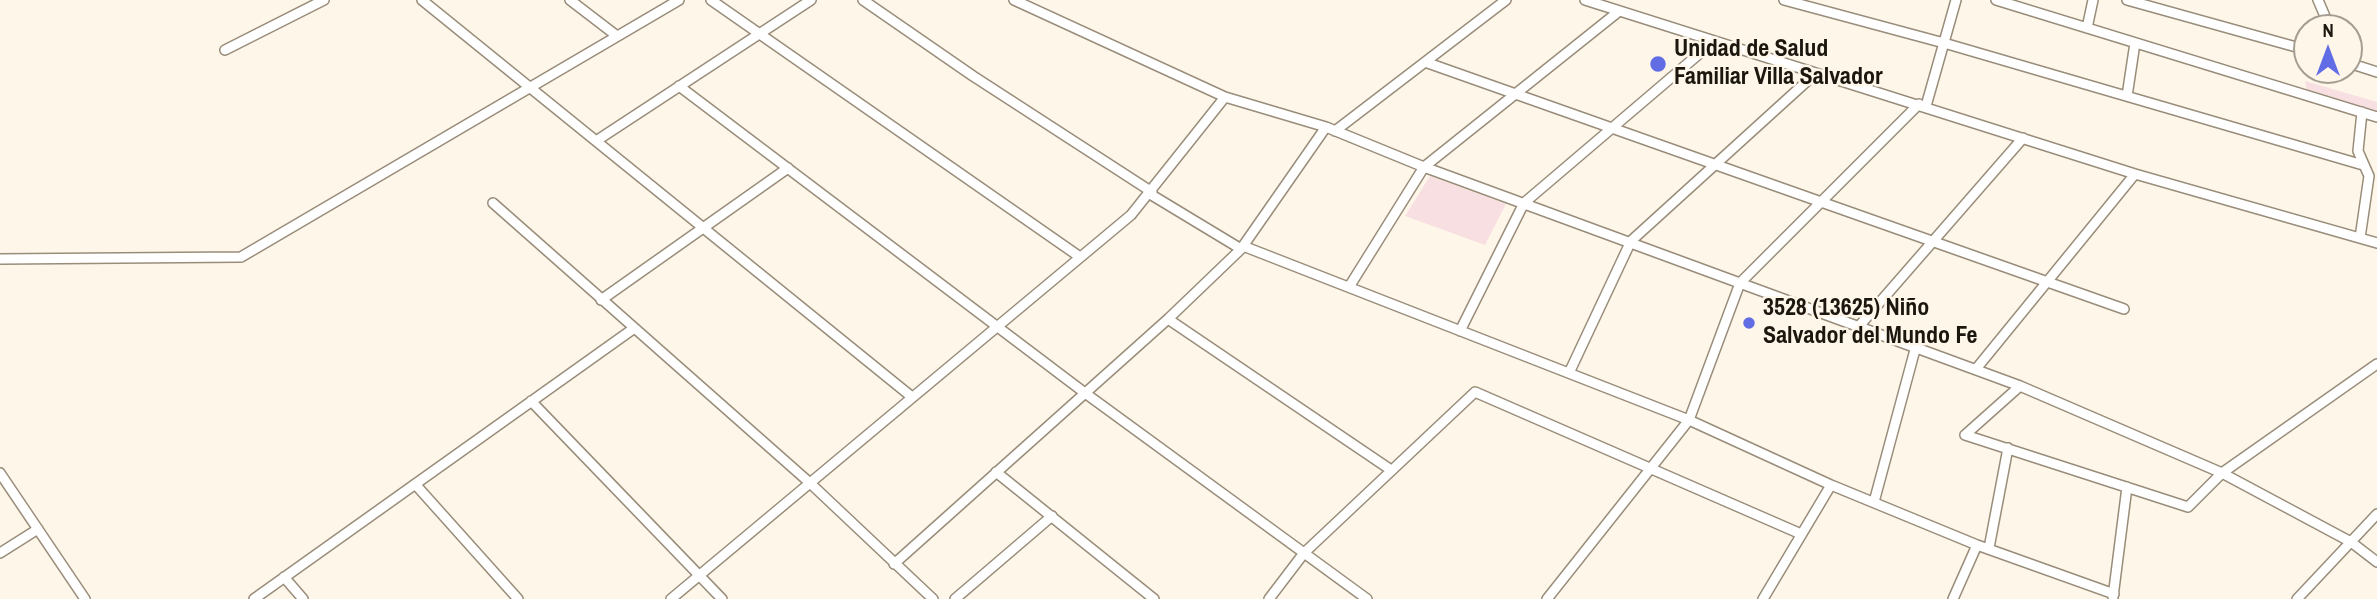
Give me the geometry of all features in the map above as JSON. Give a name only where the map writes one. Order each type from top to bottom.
[{"type":"street","points":[[225,50],[324,0]]},
{"type":"street","points":[[422,0],[912,397]]},
{"type":"street","points":[[570,0],[617,36]]},
{"type":"street","points":[[0,259],[241,257],[678,0]]},
{"type":"street","points":[[711,0],[1080,257]]},
{"type":"street","points":[[596,141],[811,0]]},
{"type":"street","points":[[863,0],[1151,193],[1242,248],[1689,420],[1831,485],[2113,597],[2127,487]]},
{"type":"street","points":[[1014,0],[1225,97],[1331,129],[1424,167],[2020,386],[2222,473],[2351,542],[2377,562]]},
{"type":"street","points":[[894,564],[1168,319],[1242,248],[1331,129],[1506,0]]},
{"type":"street","points":[[1585,0],[2134,174],[2377,243]]},
{"type":"street","points":[[1784,0],[1944,43],[2363,165]]},
{"type":"street","points":[[1548,599],[1689,420],[1740,283],[1922,105],[1956,0]]},
{"type":"street","points":[[1996,0],[2377,117]]},
{"type":"street","points":[[2087,28],[2093,0]]},
{"type":"street","points":[[2127,0],[2293,46]]},
{"type":"street","points":[[1349,287],[1424,167],[1618,12]]},
{"type":"street","points":[[1460,331],[1524,203],[1713,42]]},
{"type":"street","points":[[2127,96],[2135,43]]},
{"type":"street","points":[[1425,62],[2124,309]]},
{"type":"street","points":[[1569,373],[1631,241],[1816,73]]},
{"type":"street","points":[[679,86],[999,325],[1085,393],[1367,599]]},
{"type":"street","points":[[671,599],[1131,215],[1225,97]]},
{"type":"street","points":[[2360,238],[2373,177],[2363,165],[2358,151],[2362,112]]},
{"type":"street","points":[[1860,326],[2023,138]]},
{"type":"street","points":[[601,300],[788,168]]},
{"type":"street","points":[[1976,369],[2134,174]]},
{"type":"street","points":[[493,203],[810,483],[933,599]]},
{"type":"street","points":[[1168,319],[1391,470]]},
{"type":"street","points":[[254,599],[633,329]]},
{"type":"street","points":[[1874,502],[1916,346]]},
{"type":"street","points":[[2020,386],[1965,435],[2188,507],[2222,473],[2377,365]]},
{"type":"street","points":[[1269,599],[1304,553],[1475,391],[1801,534]]},
{"type":"street","points":[[531,401],[722,599]]},
{"type":"street","points":[[1989,548],[2008,449]]},
{"type":"street","points":[[996,472],[1154,599]]},
{"type":"street","points":[[0,473],[85,599]]},
{"type":"street","points":[[415,484],[518,599]]},
{"type":"street","points":[[1763,599],[1831,485]]},
{"type":"street","points":[[2297,599],[2377,514]]},
{"type":"street","points":[[955,599],[1052,516]]},
{"type":"street","points":[[0,553],[38,529]]},
{"type":"street","points":[[1952,599],[1978,545]]},
{"type":"street","points":[[284,577],[303,599]]},
{"type":"shaded area","points":[[2306,84],[2315,84],[2377,102],[2377,114],[2327,97],[2320,97],[2312,103],[2304,99],[2307,91]]},
{"type":"shaded area","points":[[1430,176],[1506,204],[1485,245],[1405,216]]},
{"type":"place","name":"Unidad de Salud Familiar Villa Salvador","points":[[1658,64]]},
{"type":"place","name":"3528 (13625) Niño Salvador del Mundo Fe","points":[[1749,323]]}]
